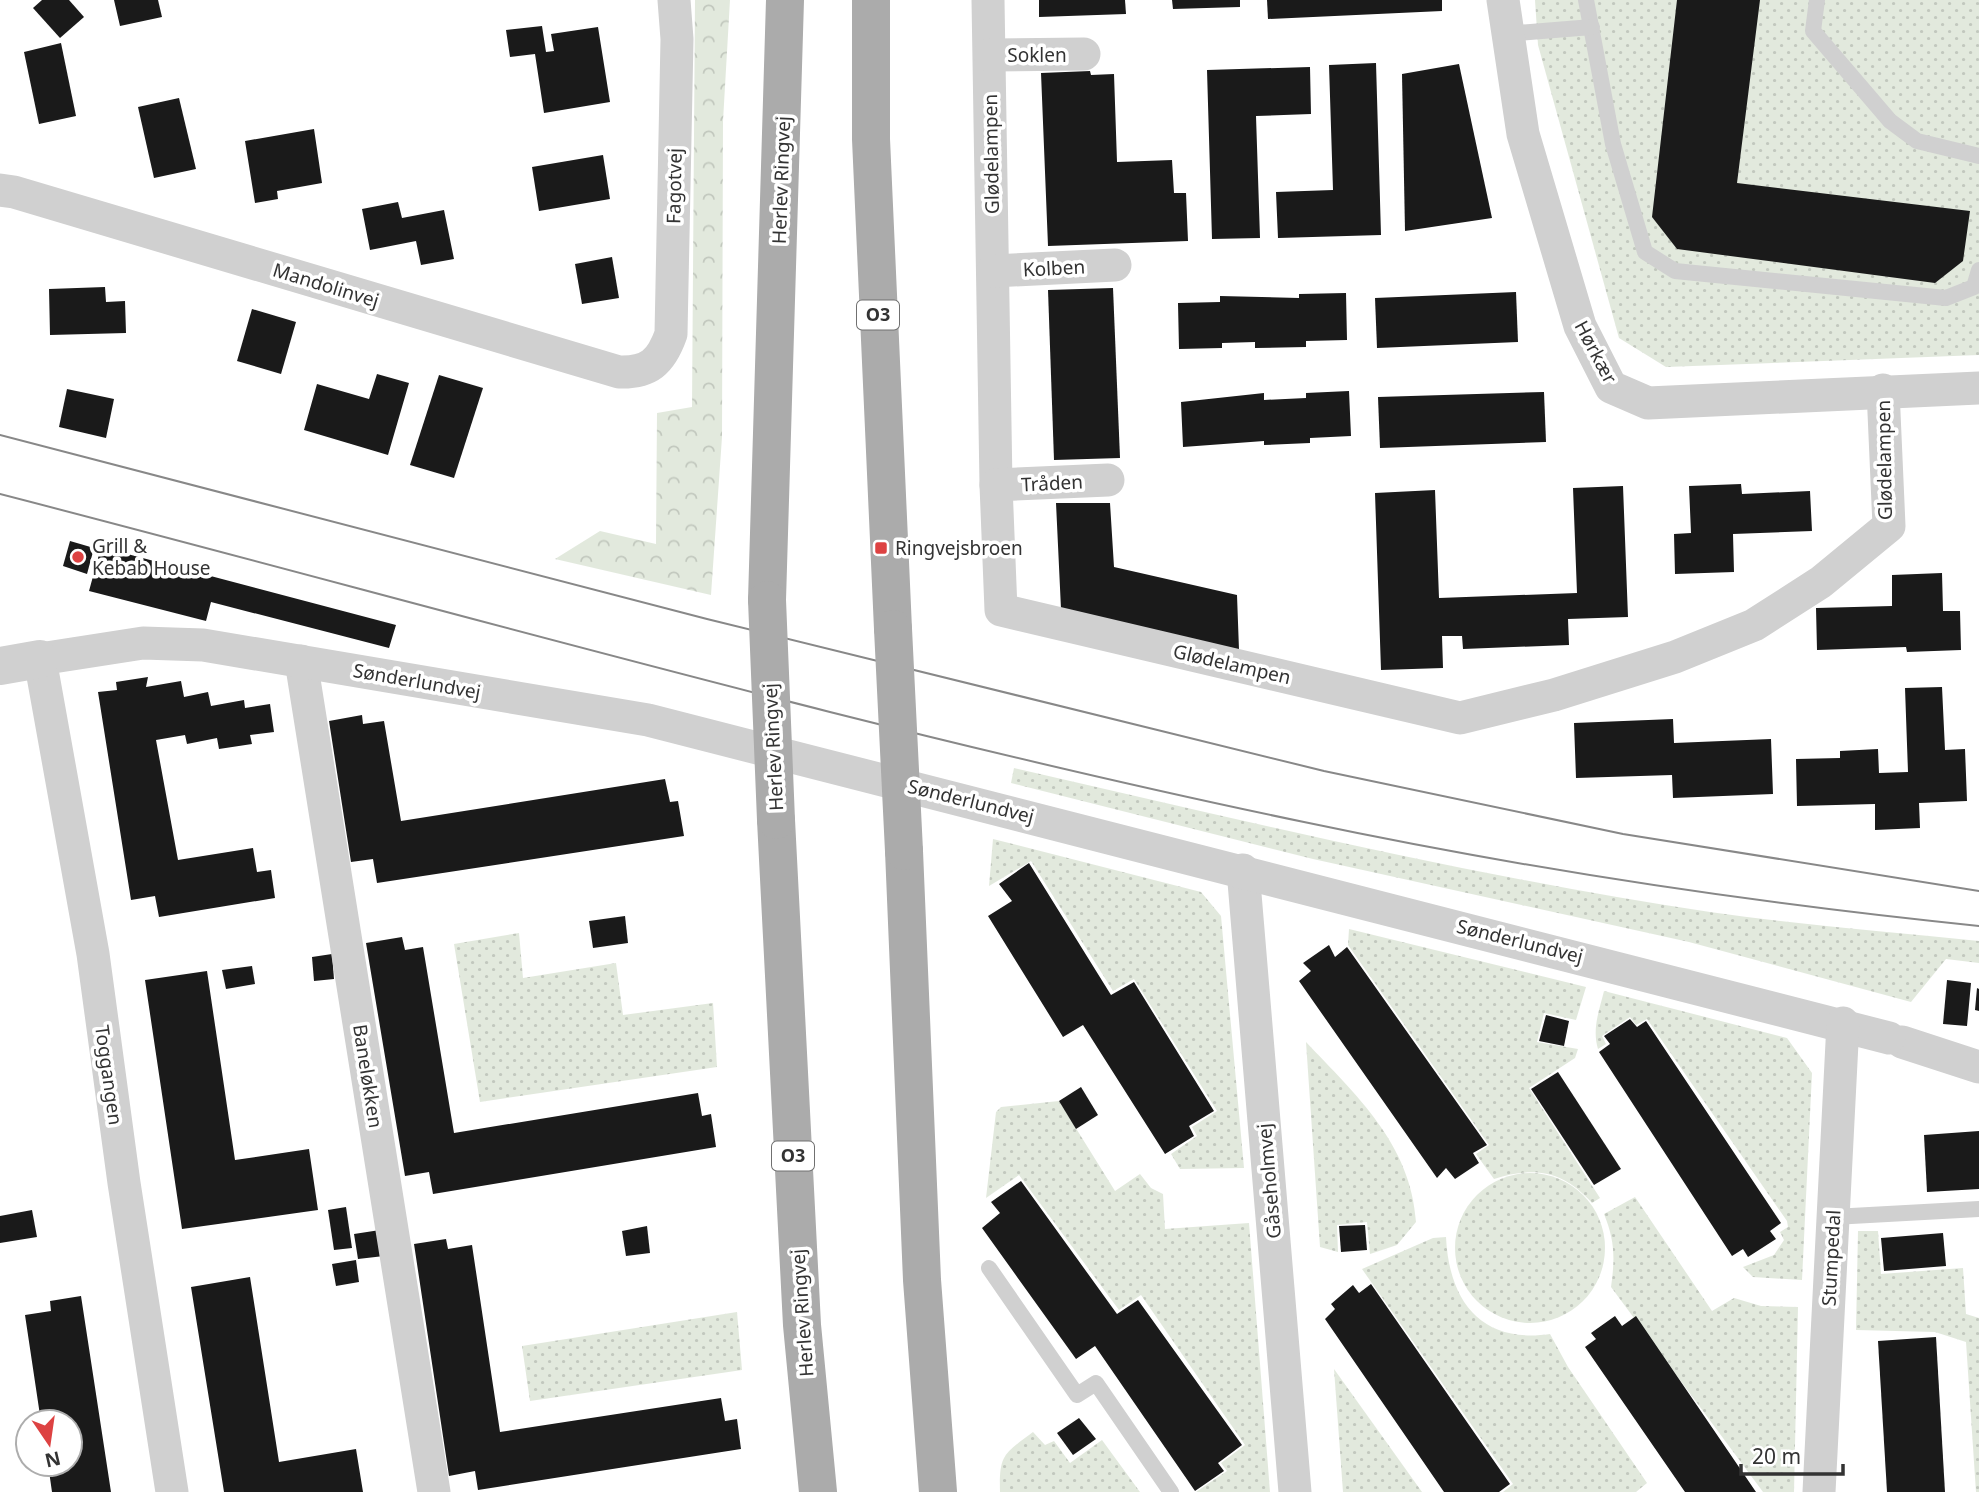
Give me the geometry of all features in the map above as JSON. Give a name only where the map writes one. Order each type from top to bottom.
[{"type":"main road","name":"Herlev Ringvej","points":[[785,0],[767,600],[802,1325],[818,1492]]},
{"type":"main road","name":"O3","points":[[871,0],[871,139],[922,1280],[938,1492]]},
{"type":"street","name":"Fagotvej","points":[[653,367],[665,352],[671,334],[677,39],[674,0]]},
{"type":"street","name":"Glødelampen","points":[[988,0],[996,485],[1001,610],[1460,718],[1554,695],[1675,657],[1754,625],[1821,582],[1889,526],[1883,390]]},
{"type":"street","name":"Hørkær","points":[[1503,0],[1523,134],[1580,326],[1611,387],[1648,403],[1883,390],[1979,388]]},
{"type":"street","name":"Soklen","points":[[990,55],[1084,54]]},
{"type":"street","name":"Mandolinvej","points":[[0,190],[619,372],[637,373],[653,367]]},
{"type":"street","name":"Kolben","points":[[993,271],[1115,265]]},
{"type":"street","name":"Tråden","points":[[996,485],[1108,480]]},
{"type":"street","name":"Sønderlundvej","points":[[40,659],[143,643],[203,645],[648,720],[1843,1023],[1979,1067]]},
{"type":"street","points":[[0,666],[40,659]]},
{"type":"street","name":"Toggangen","points":[[40,659],[93,954],[124,1183],[172,1492]]},
{"type":"street","name":"Baneløkken","points":[[301,661],[434,1492]]},
{"type":"street","name":"Gåseholmvej","points":[[1243,870],[1295,1492]]},
{"type":"street","name":"Stumpedal","points":[[1819,1492],[1843,1023]]},
{"type":"lane","points":[[1586,0],[1613,144],[1645,252],[1675,271],[1946,298],[1974,287],[1979,270]]},
{"type":"lane","points":[[1817,0],[1813,31],[1890,121],[1917,141],[1979,155]]},
{"type":"lane","points":[[1506,34],[1592,27]]},
{"type":"lane","points":[[1833,1217],[1979,1209]]},
{"type":"lane","points":[[989,1268],[1077,1395],[1096,1383],[1171,1492]]},
{"type":"green space","points":[[695,0],[730,0],[723,121],[722,437],[711,595],[555,559],[600,531],[656,544],[657,413],[692,407]]},
{"type":"green space","points":[[1535,0],[1979,0],[1979,355],[1666,367],[1619,338],[1538,45]]},
{"type":"green space","points":[[1014,768],[1361,847],[1622,898],[1777,921],[1979,941],[1979,963],[1946,959],[1911,1002],[1689,942],[1313,859],[1011,783]]},
{"type":"green space","points":[[993,839],[1201,892],[1221,916],[1244,1168],[1180,1169],[1171,1154],[1197,1136],[1192,1127],[1217,1111],[1134,979],[1113,991],[1031,861],[989,886]]},
{"type":"green space","points":[[1349,929],[1586,987],[1576,1020],[1544,1013],[1537,1042],[1578,1049],[1575,1058],[1529,1088],[1600,1198],[1592,1203],[1570,1184],[1548,1174],[1523,1173],[1494,1179],[1476,1154],[1489,1145],[1348,945]]},
{"type":"green space","points":[[519,933],[523,978],[616,963],[623,1015],[713,1003],[717,1067],[480,1102],[454,944]]},
{"type":"green space","points":[[1604,991],[1787,1038],[1812,1073],[1802,1280],[1753,1277],[1743,1267],[1774,1255],[1784,1240],[1780,1232],[1788,1227],[1787,1221],[1647,1019],[1636,1025],[1630,1017],[1602,1036],[1606,1044],[1598,1049],[1596,1027]]},
{"type":"green space","points":[[1306,1042],[1378,1123],[1404,1168],[1412,1194],[1416,1222],[1397,1245],[1370,1254],[1367,1222],[1337,1225],[1338,1252],[1320,1247]]},
{"type":"green space","points":[[1059,1101],[1115,1191],[1140,1174],[1151,1188],[1163,1194],[1165,1229],[1249,1223],[1270,1492],[1196,1492],[1227,1471],[1221,1463],[1245,1445],[1141,1295],[1119,1310],[1019,1175],[986,1198],[996,1112],[1001,1107]]},
{"type":"green space","points":[[1530,1173],[1559,1178],[1583,1195],[1600,1219],[1605,1248],[1600,1277],[1583,1301],[1559,1318],[1530,1323],[1501,1318],[1477,1301],[1460,1277],[1455,1248],[1460,1219],[1477,1195],[1501,1178]]},
{"type":"green space","points":[[1635,1197],[1712,1311],[1734,1298],[1761,1306],[1798,1307],[1794,1492],[1763,1492],[1611,1287],[1613,1250],[1604,1214]]},
{"type":"green space","points":[[1858,1231],[1878,1231],[1881,1274],[1963,1268],[1966,1314],[1979,1318],[1979,1492],[1976,1492],[1966,1342],[1935,1332],[1856,1330]]},
{"type":"green space","points":[[1446,1237],[1454,1281],[1462,1299],[1474,1314],[1488,1325],[1505,1332],[1550,1334],[1568,1367],[1647,1483],[1636,1492],[1503,1492],[1513,1484],[1362,1269],[1433,1238]]},
{"type":"green space","points":[[737,1312],[742,1370],[530,1401],[522,1346]]},
{"type":"green space","points":[[1334,1369],[1422,1492],[1343,1492]]},
{"type":"green space","points":[[1033,1432],[1045,1445],[1054,1441],[1070,1463],[1102,1440],[1140,1492],[1000,1492],[1002,1462],[1005,1456]]},
{"type":"building","points":[[42,0],[69,0],[84,17],[60,38],[33,8]]},
{"type":"building","points":[[114,0],[158,0],[162,17],[120,26]]},
{"type":"building","points":[[1039,0],[1125,0],[1126,14],[1039,17]]},
{"type":"building","points":[[1172,0],[1240,0],[1240,7],[1173,9]]},
{"type":"building","points":[[1267,0],[1442,0],[1442,11],[1268,19]]},
{"type":"building","points":[[1677,0],[1760,0],[1737,183],[1970,211],[1963,261],[1935,283],[1677,249],[1652,217]]},
{"type":"building","points":[[542,26],[546,52],[554,51],[551,34],[598,27],[610,102],[544,113],[535,54],[510,57],[506,30]]},
{"type":"building","points":[[61,43],[76,116],[39,124],[24,52]]},
{"type":"building","points":[[1376,63],[1381,235],[1278,238],[1276,192],[1333,190],[1329,65]]},
{"type":"building","points":[[1459,64],[1492,218],[1405,231],[1402,74]]},
{"type":"building","points":[[1310,67],[1311,114],[1256,116],[1260,238],[1212,239],[1207,70]]},
{"type":"building","points":[[1090,71],[1091,75],[1114,74],[1117,162],[1172,160],[1174,193],[1186,193],[1188,241],[1048,246],[1041,73]]},
{"type":"building","points":[[179,98],[196,169],[154,178],[138,107]]},
{"type":"building","points":[[314,129],[322,183],[277,191],[278,199],[255,203],[245,141]]},
{"type":"building","points":[[603,155],[610,199],[539,211],[532,167]]},
{"type":"building","points":[[398,202],[402,218],[444,210],[454,259],[421,265],[416,241],[370,250],[362,209]]},
{"type":"building","points":[[612,257],[619,298],[582,304],[575,264]]},
{"type":"building","points":[[105,287],[106,302],[125,301],[126,333],[50,335],[49,289]]},
{"type":"building","points":[[1113,288],[1120,458],[1054,460],[1048,290]]},
{"type":"building","points":[[1516,292],[1518,342],[1377,348],[1375,298]]},
{"type":"building","points":[[1346,293],[1347,340],[1306,341],[1306,347],[1255,348],[1255,342],[1222,343],[1222,348],[1179,349],[1178,303],[1220,302],[1220,296],[1299,298],[1299,294]]},
{"type":"building","points":[[252,309],[296,322],[281,374],[237,361]]},
{"type":"building","points":[[377,374],[409,383],[388,455],[304,430],[317,384],[369,399]]},
{"type":"building","points":[[439,375],[483,388],[454,478],[410,465]]},
{"type":"building","points":[[67,389],[114,399],[106,438],[59,427]]},
{"type":"building","points":[[1349,391],[1351,436],[1310,438],[1310,443],[1264,445],[1264,441],[1183,447],[1181,402],[1264,393],[1264,400],[1306,398],[1306,393]]},
{"type":"building","points":[[1544,392],[1546,442],[1380,448],[1378,397]]},
{"type":"building","points":[[1741,484],[1742,494],[1810,491],[1812,531],[1733,534],[1734,572],[1675,574],[1674,534],[1691,533],[1689,486]]},
{"type":"building","points":[[1623,486],[1628,617],[1568,619],[1569,645],[1463,649],[1462,636],[1442,636],[1443,668],[1381,670],[1375,493],[1435,490],[1439,598],[1577,593],[1573,488]]},
{"type":"building","points":[[1056,503],[1110,503],[1114,567],[1237,595],[1239,650],[1061,609]]},
{"type":"building","name":"Grill & Kebab House","points":[[70,541],[94,548],[87,574],[63,566]]},
{"type":"building","points":[[101,547],[396,625],[389,648],[211,602],[206,621],[89,591]]},
{"type":"building","points":[[1942,573],[1943,611],[1960,611],[1961,650],[1907,652],[1906,647],[1817,650],[1816,608],[1892,606],[1892,575]]},
{"type":"building","points":[[148,677],[146,687],[181,681],[184,697],[208,692],[211,706],[244,700],[245,708],[270,704],[274,732],[250,735],[252,744],[219,749],[217,738],[187,744],[185,735],[156,740],[178,860],[253,848],[257,872],[271,870],[275,898],[159,917],[155,896],[131,900],[98,692],[117,690],[116,682]]},
{"type":"building","points":[[1942,687],[1945,750],[1965,749],[1967,801],[1919,803],[1920,828],[1875,830],[1875,804],[1797,806],[1796,759],[1840,758],[1840,751],[1878,749],[1879,773],[1908,772],[1905,688]]},
{"type":"building","points":[[362,715],[363,724],[384,721],[401,821],[665,779],[670,802],[678,801],[684,836],[377,883],[373,859],[351,862],[329,721]]},
{"type":"building","points":[[1673,719],[1674,743],[1771,739],[1773,794],[1673,798],[1672,775],[1576,778],[1574,723]]},
{"type":"building","points":[[1029,863],[1111,995],[1134,982],[1214,1111],[1189,1126],[1194,1136],[1165,1154],[1083,1025],[1063,1037],[988,916],[1012,901],[999,884]]},
{"type":"building","points":[[625,916],[628,943],[593,948],[589,921]]},
{"type":"building","points":[[402,937],[405,950],[423,947],[454,1133],[698,1093],[702,1116],[711,1114],[716,1147],[433,1194],[429,1172],[405,1176],[366,943]]},
{"type":"building","points":[[1329,945],[1335,957],[1347,947],[1487,1145],[1473,1153],[1479,1163],[1455,1179],[1446,1168],[1437,1178],[1299,981],[1311,971],[1303,963]]},
{"type":"building","points":[[332,954],[334,979],[314,981],[312,957]]},
{"type":"building","points":[[252,966],[255,984],[226,989],[222,970]]},
{"type":"building","points":[[207,971],[235,1160],[309,1149],[318,1210],[182,1229],[145,980]]},
{"type":"building","points":[[1947,980],[1971,983],[1967,1026],[1943,1024]]},
{"type":"building","points":[[1977,988],[1979,989],[1979,1011],[1975,1010]]},
{"type":"building","points":[[1546,1015],[1569,1021],[1564,1046],[1539,1041]]},
{"type":"building","points":[[1630,1019],[1637,1027],[1646,1021],[1781,1223],[1770,1231],[1776,1239],[1748,1257],[1743,1249],[1732,1256],[1599,1052],[1610,1044],[1604,1036]]},
{"type":"building","points":[[1558,1072],[1621,1169],[1594,1185],[1531,1089]]},
{"type":"building","points":[[1081,1087],[1098,1115],[1076,1129],[1059,1101]]},
{"type":"building","points":[[1979,1131],[1979,1189],[1927,1192],[1924,1135]]},
{"type":"building","points":[[1021,1181],[1117,1314],[1138,1300],[1242,1445],[1218,1463],[1224,1471],[1195,1491],[1095,1346],[1076,1359],[982,1228],[1000,1213],[991,1202]]},
{"type":"building","points":[[346,1207],[352,1248],[334,1250],[328,1210]]},
{"type":"building","points":[[32,1210],[37,1237],[0,1243],[0,1216]]},
{"type":"building","points":[[1365,1225],[1367,1250],[1341,1252],[1339,1226]]},
{"type":"building","points":[[647,1226],[650,1253],[626,1256],[622,1231]]},
{"type":"building","points":[[380,1230],[384,1256],[358,1259],[354,1234]]},
{"type":"building","points":[[1943,1233],[1946,1266],[1884,1271],[1881,1238]]},
{"type":"building","points":[[446,1239],[448,1249],[472,1245],[500,1432],[721,1398],[725,1421],[737,1419],[741,1449],[478,1490],[475,1471],[449,1476],[414,1244]]},
{"type":"building","points":[[356,1260],[359,1282],[336,1286],[332,1264]]},
{"type":"building","points":[[250,1277],[279,1462],[356,1449],[363,1492],[224,1492],[191,1287]]},
{"type":"building","points":[[1371,1284],[1510,1484],[1499,1492],[1444,1492],[1325,1319],[1335,1309],[1331,1304],[1353,1285],[1359,1293]]},
{"type":"building","points":[[81,1296],[111,1492],[52,1492],[50,1478],[84,1478],[84,1408],[39,1408],[25,1315],[51,1311],[50,1301]]},
{"type":"building","points":[[1615,1316],[1622,1326],[1636,1316],[1756,1492],[1685,1492],[1585,1347],[1596,1339],[1591,1333]]},
{"type":"building","points":[[1936,1337],[1945,1492],[1887,1492],[1878,1341]]},
{"type":"building","points":[[1079,1418],[1096,1439],[1073,1455],[1057,1433]]},
{"type":"tram line","points":[[0,435],[707,619],[1324,771],[1623,834],[1979,891]]},
{"type":"tram line","points":[[0,494],[813,708],[1304,822],[1472,855],[1640,883],[1810,907],[1979,926]]},
{"type":"place","name":"Ringvejsbroen","points":[[881,548]]},
{"type":"place","name":"Grill & Kebab House","points":[[78,557]]}]
